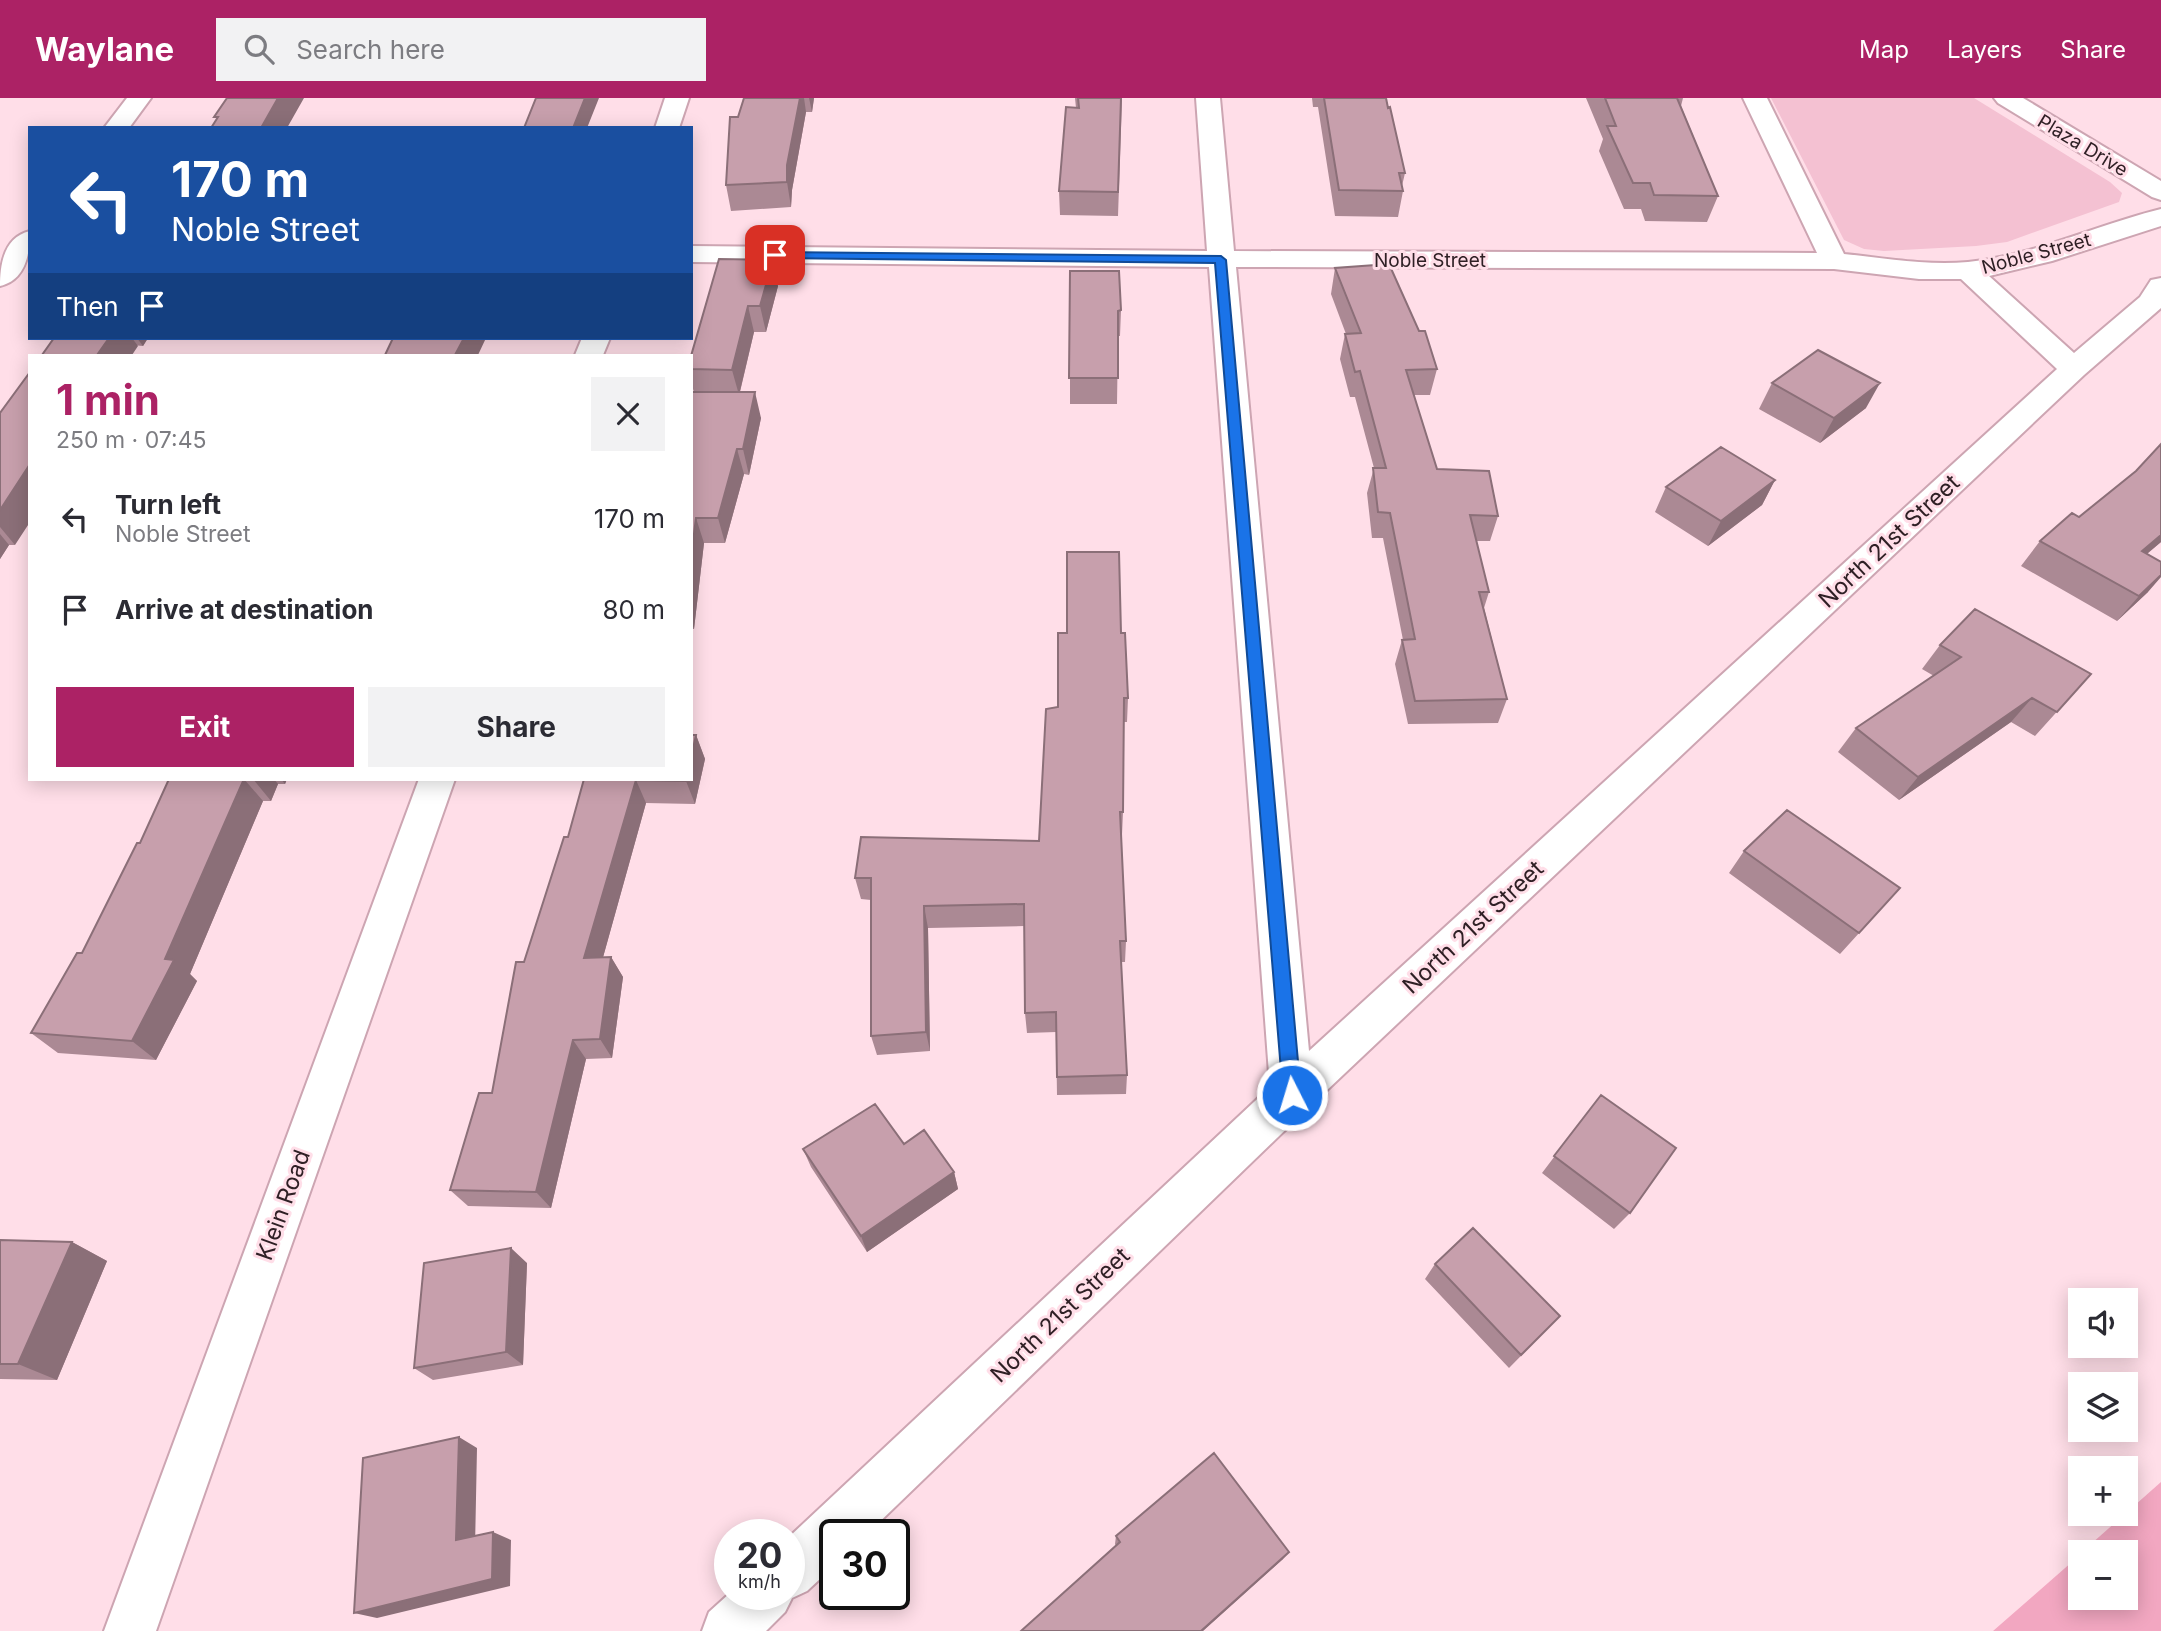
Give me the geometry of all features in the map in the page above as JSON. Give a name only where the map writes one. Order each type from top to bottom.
[{"type":"street","points":[[118,126],[139,98]]},
{"type":"street","points":[[668,126],[677,98]]},
{"type":"street","points":[[1208,98],[1292,1095]]},
{"type":"street","points":[[1755,98],[1834,261]]},
{"type":"street","name":"Plaza Drive","points":[[2006,98],[2161,192]]},
{"type":"street","name":"Noble Street","points":[[693,254],[1221,260],[1834,261],[1922,270],[1967,270],[2055,251],[2161,216]]},
{"type":"street","points":[[0,278],[28,244]]},
{"type":"street","points":[[1967,270],[2074,369]]},
{"type":"street","name":"North 21st Street","points":[[805,1558],[1292,1095],[2074,369],[2151,302],[2161,286]]},
{"type":"street","name":"Klein Road","points":[[130,1631],[436,781]]},
{"type":"street","points":[[728,1631],[750,1610]]},
{"type":"shaded area","points":[[1771,98],[1974,98],[2110,182],[2122,193],[2119,202],[2007,242],[1884,251],[1864,249],[1844,240]]},
{"type":"shaded area","points":[[2161,1482],[2161,1631],[1993,1631],[2068,1565],[2068,1610],[2138,1610],[2138,1540],[2096,1540],[2111,1526],[2138,1526],[2138,1502]]},
{"type":"building","points":[[227,98],[278,98],[262,126],[212,126],[218,117],[214,117]]},
{"type":"building","points":[[536,98],[585,98],[574,126],[525,126]]},
{"type":"building","points":[[744,98],[800,98],[787,165],[787,182],[726,185],[730,117],[738,117]]},
{"type":"building","points":[[1078,98],[1121,98],[1118,192],[1059,191],[1066,107],[1079,108]]},
{"type":"building","points":[[1324,98],[1386,98],[1405,173],[1399,173],[1403,191],[1339,190]]},
{"type":"building","points":[[1605,98],[1677,98],[1718,196],[1654,195],[1650,183],[1633,183],[1607,126],[1616,126]]},
{"type":"building","points":[[719,259],[773,260],[760,306],[748,306],[732,370],[693,369],[692,354]]},
{"type":"building","points":[[1389,264],[1419,331],[1425,331],[1437,369],[1406,370],[1437,469],[1489,471],[1498,516],[1470,515],[1489,592],[1479,592],[1507,699],[1415,701],[1402,640],[1415,639],[1390,513],[1378,512],[1373,468],[1386,468],[1360,371],[1355,372],[1345,334],[1361,333],[1335,268]]},
{"type":"building","points":[[1070,271],[1119,271],[1121,310],[1118,311],[1118,378],[1069,378]]},
{"type":"building","points":[[53,340],[108,340],[98,354],[43,354]]},
{"type":"building","points":[[392,340],[463,340],[456,354],[385,354]]},
{"type":"building","points":[[1818,350],[1880,383],[1834,418],[1772,383]]},
{"type":"building","points":[[28,375],[28,467],[0,510],[0,413]]},
{"type":"building","points":[[693,392],[755,392],[743,449],[737,449],[718,518],[696,518],[693,541]]},
{"type":"building","points":[[2161,444],[2161,535],[2142,551],[2161,562],[2161,575],[2139,596],[2040,541],[2072,513],[2079,517],[2136,471]]},
{"type":"building","points":[[1721,447],[1775,480],[1721,521],[1666,487]]},
{"type":"building","points":[[1067,552],[1119,552],[1121,633],[1125,633],[1128,698],[1124,698],[1123,812],[1120,812],[1126,941],[1120,941],[1127,1075],[1057,1077],[1056,1012],[1025,1013],[1024,904],[924,906],[926,1032],[871,1036],[871,878],[855,878],[861,837],[1039,841],[1046,709],[1058,707],[1058,633],[1067,633]]},
{"type":"building","points":[[1975,609],[2091,674],[2057,712],[2032,698],[1918,777],[1856,728],[1961,657],[1940,645]]},
{"type":"building","points":[[168,781],[243,781],[165,959],[174,960],[132,1041],[31,1033],[77,953],[82,953],[137,843],[140,843]]},
{"type":"building","points":[[583,781],[636,781],[584,958],[611,957],[600,1039],[573,1040],[536,1192],[450,1190],[479,1093],[492,1093],[516,962],[524,962],[564,837],[568,837]]},
{"type":"building","points":[[1787,810],[1900,888],[1859,933],[1744,851]]},
{"type":"building","points":[[1601,1095],[1676,1148],[1630,1213],[1554,1156]]},
{"type":"building","points":[[875,1104],[904,1144],[924,1130],[954,1172],[861,1236],[803,1149]]},
{"type":"building","points":[[1473,1228],[1560,1316],[1521,1355],[1435,1264]]},
{"type":"building","points":[[0,1240],[72,1242],[18,1364],[0,1364]]},
{"type":"building","points":[[511,1248],[506,1352],[414,1368],[424,1263]]},
{"type":"building","points":[[459,1437],[456,1540],[493,1532],[492,1579],[354,1613],[363,1458]]},
{"type":"building","points":[[1214,1453],[1289,1552],[1201,1631],[1021,1631],[1120,1542],[1116,1536]]},
{"type":"route","points":[[775,255],[1221,260],[1292,1095]]}]
